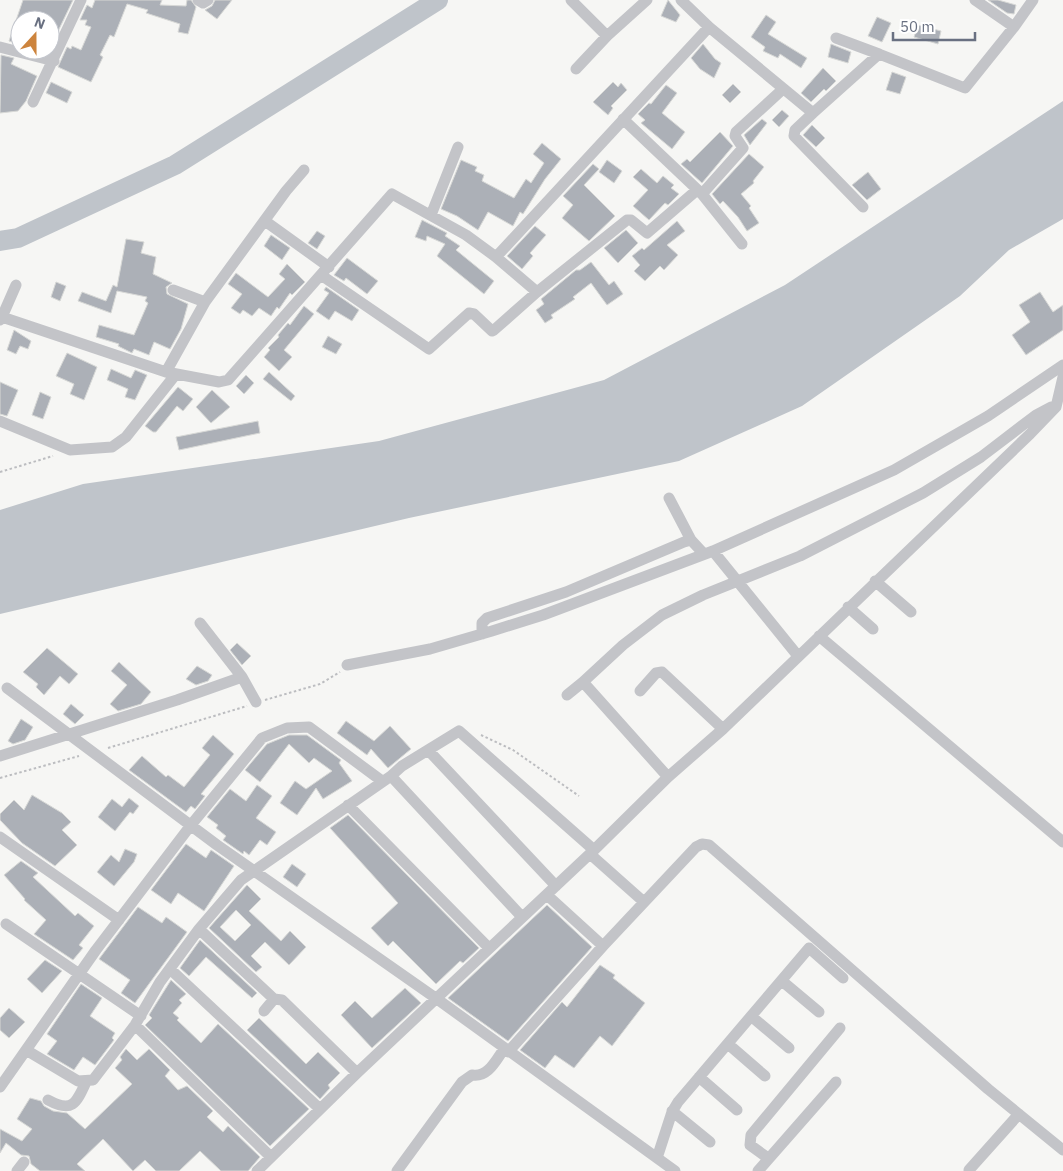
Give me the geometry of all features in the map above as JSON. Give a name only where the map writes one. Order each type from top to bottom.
[{"type":"street","points":[[33,102],[54,61],[81,0]]},
{"type":"street","points":[[198,0],[203,3],[208,0]]},
{"type":"street","points":[[571,0],[607,36]]},
{"type":"street","points":[[576,69],[607,36],[648,0]]},
{"type":"street","points":[[683,0],[709,28],[813,112]]},
{"type":"street","points":[[975,0],[1014,27]]},
{"type":"street","points":[[836,38],[965,88],[1033,0]]},
{"type":"street","points":[[496,257],[709,28]]},
{"type":"street","points":[[0,47],[54,61]]},
{"type":"street","points":[[863,207],[794,136],[795,130],[813,112],[879,54]]},
{"type":"street","points":[[265,221],[325,271],[429,349],[464,314],[474,314],[492,331],[628,219],[647,233],[700,192],[743,148],[735,136],[736,132],[783,89]]},
{"type":"street","points":[[623,119],[700,192],[742,244]]},
{"type":"street","points":[[431,215],[458,147]]},
{"type":"street","points":[[0,421],[70,450],[112,447],[120,442],[126,437],[171,373],[205,302],[304,170]]},
{"type":"street","points":[[16,285],[1,319],[171,373],[219,382],[228,380],[392,194],[466,235],[496,257],[537,292]]},
{"type":"street","points":[[173,290],[205,302]]},
{"type":"street","points":[[347,665],[430,649],[482,634],[543,615],[709,553],[894,470],[988,416],[1063,365]]},
{"type":"street","points":[[257,1171],[357,1073],[547,895],[668,777],[723,729],[1030,434],[1060,403],[1063,379]]},
{"type":"street","points":[[567,695],[623,645],[656,619],[703,595],[738,582],[850,532],[923,493],[981,457],[1036,416],[1060,403]]},
{"type":"street","points":[[669,498],[692,540],[709,553],[738,582],[798,656]]},
{"type":"street","points":[[482,634],[482,623],[487,618],[566,592],[692,540]]},
{"type":"street","points":[[876,581],[911,612]]},
{"type":"street","points":[[848,607],[873,629]]},
{"type":"street","points":[[200,623],[242,676],[256,702]]},
{"type":"street","points":[[819,636],[1063,842]]},
{"type":"street","points":[[640,691],[656,673],[659,671],[664,673],[723,729]]},
{"type":"street","points":[[0,756],[67,733],[177,700],[242,676]]},
{"type":"street","points":[[583,682],[668,777]]},
{"type":"street","points":[[8,688],[191,825],[437,999],[506,1051],[675,1171]]},
{"type":"street","points":[[0,1087],[79,974],[191,825],[259,740],[287,728],[309,727],[387,779],[522,918]]},
{"type":"street","points":[[26,1050],[78,1081],[86,1082],[93,1080],[138,1021],[170,969],[198,929],[241,880],[348,804],[387,779],[402,766],[459,731],[644,902]]},
{"type":"street","points":[[428,750],[556,886]]},
{"type":"street","points":[[348,804],[489,948]]},
{"type":"street","points":[[0,837],[119,920]]},
{"type":"street","points":[[397,1171],[462,1082],[472,1075],[480,1076],[486,1073],[644,902],[696,847],[702,844],[709,845],[1063,1150]]},
{"type":"street","points":[[547,895],[603,946]]},
{"type":"street","points":[[6,924],[79,974],[138,1021],[271,1157]]},
{"type":"street","points":[[198,929],[274,999],[282,1000],[357,1073]]},
{"type":"street","points":[[657,1158],[672,1111],[809,948],[843,978]]},
{"type":"street","points":[[170,969],[320,1109]]},
{"type":"street","points":[[782,981],[819,1012]]},
{"type":"street","points":[[264,1011],[274,999]]},
{"type":"street","points":[[751,1016],[789,1048]]},
{"type":"street","points":[[768,1158],[750,1145],[751,1135],[840,1028]]},
{"type":"street","points":[[728,1044],[765,1076]]},
{"type":"street","points":[[699,1077],[737,1110]]},
{"type":"street","points":[[48,1100],[62,1107],[70,1106],[77,1100],[86,1082]]},
{"type":"street","points":[[758,1171],[836,1082]]},
{"type":"street","points":[[672,1111],[710,1142]]},
{"type":"street","points":[[969,1171],[1019,1114]]},
{"type":"path","points":[[0,472],[70,450]]},
{"type":"path","points":[[0,778],[95,752],[320,684],[347,665]]},
{"type":"path","points":[[459,731],[481,735],[503,744],[579,796]]},
{"type":"shaded area","points":[[1063,101],[1063,219],[1009,250],[960,296],[802,406],[679,461],[409,518],[0,614],[0,510],[83,484],[379,441],[604,380],[785,285]]},
{"type":"building","points":[[23,0],[73,0],[60,27],[60,10],[20,10]]},
{"type":"building","points":[[95,0],[162,0],[160,5],[186,6],[187,0],[191,0],[196,7],[188,34],[178,32],[180,24],[146,13],[148,10],[127,4],[114,37],[110,35],[100,55],[103,57],[91,82],[58,67],[67,47],[71,49],[72,46],[81,50],[91,27],[85,25],[87,20],[80,20],[87,5],[92,8]]},
{"type":"building","points":[[215,0],[232,0],[217,19],[205,10],[212,6]]},
{"type":"building","points":[[668,0],[680,15],[676,22],[661,16]]},
{"type":"building","points":[[988,0],[998,0],[1016,5],[1014,14],[1007,13]]},
{"type":"building","points":[[766,15],[776,22],[768,34],[807,58],[801,68],[780,54],[778,58],[763,51],[765,47],[751,37]]},
{"type":"building","points":[[877,17],[891,23],[882,42],[868,36]]},
{"type":"building","points":[[918,25],[941,31],[938,44],[914,37]]},
{"type":"building","points":[[703,44],[715,59],[721,63],[714,78],[700,69],[691,58]]},
{"type":"building","points":[[831,44],[851,52],[848,63],[828,57]]},
{"type":"building","points":[[1,55],[10,57],[10,60],[13,60],[11,64],[37,76],[26,101],[18,111],[0,113]]},
{"type":"building","points":[[823,68],[836,81],[826,91],[824,89],[811,102],[801,93]]},
{"type":"building","points":[[892,72],[906,77],[900,94],[886,90]]},
{"type":"building","points":[[51,82],[72,92],[67,103],[46,93]]},
{"type":"building","points":[[613,82],[618,87],[621,83],[627,90],[611,106],[613,108],[608,115],[593,102]]},
{"type":"building","points":[[733,84],[741,92],[730,103],[722,95]]},
{"type":"building","points":[[666,85],[677,93],[662,113],[685,132],[672,149],[641,123],[645,120],[638,114],[649,103],[651,104]]},
{"type":"building","points":[[782,110],[789,116],[779,127],[772,120]]},
{"type":"building","points":[[762,119],[767,123],[750,145],[744,135]]},
{"type":"building","points":[[812,125],[825,138],[816,147],[803,135]]},
{"type":"building","points":[[720,132],[733,146],[702,183],[681,164],[687,159],[690,162]]},
{"type":"building","points":[[542,143],[561,159],[545,179],[523,214],[520,212],[513,226],[488,212],[478,230],[457,216],[441,209],[461,160],[477,167],[475,171],[484,175],[482,181],[514,198],[526,179],[531,183],[544,163],[533,154]]},
{"type":"building","points":[[749,154],[764,167],[753,181],[754,183],[741,194],[751,206],[749,208],[759,223],[747,231],[738,217],[723,201],[720,204],[712,194]]},
{"type":"building","points":[[607,160],[622,171],[614,183],[599,172]]},
{"type":"building","points":[[593,164],[599,169],[584,185],[615,216],[589,241],[562,218],[573,205],[563,196]]},
{"type":"building","points":[[641,169],[657,183],[663,176],[674,185],[671,188],[679,194],[668,205],[665,203],[649,220],[633,206],[648,190],[633,177]]},
{"type":"building","points":[[868,172],[881,189],[867,200],[852,185]]},
{"type":"building","points":[[422,220],[447,233],[445,236],[460,246],[456,250],[494,281],[484,294],[437,256],[445,244],[427,236],[426,241],[415,237]]},
{"type":"building","points":[[677,221],[685,231],[667,245],[678,255],[664,270],[660,266],[645,281],[634,271],[640,265],[632,256],[642,248],[644,250]]},
{"type":"building","points":[[535,226],[546,235],[530,253],[533,256],[522,269],[507,256]]},
{"type":"building","points":[[626,230],[638,243],[618,263],[604,248]]},
{"type":"building","points":[[317,231],[325,236],[317,249],[308,243]]},
{"type":"building","points":[[271,235],[290,248],[282,260],[264,246]]},
{"type":"building","points":[[126,239],[144,242],[141,253],[156,257],[153,274],[172,283],[166,287],[167,294],[188,304],[181,329],[170,349],[154,342],[149,355],[134,349],[132,353],[118,346],[119,344],[96,337],[99,325],[134,335],[148,303],[145,301],[147,297],[117,291],[111,313],[78,301],[82,292],[106,301],[113,285],[117,287]]},
{"type":"building","points":[[347,258],[378,281],[367,294],[346,278],[344,281],[334,275]]},
{"type":"building","points":[[591,262],[609,285],[614,281],[623,294],[607,305],[591,283],[573,297],[575,299],[551,315],[553,318],[545,323],[536,310],[544,304],[541,299],[576,270],[580,270]]},
{"type":"building","points":[[287,264],[305,282],[292,295],[290,293],[279,309],[277,307],[271,316],[259,308],[252,316],[243,310],[240,314],[231,308],[242,294],[228,284],[236,273],[268,297],[285,279],[279,274]]},
{"type":"building","points":[[56,282],[66,286],[60,301],[51,297]]},
{"type":"building","points":[[326,287],[359,310],[352,321],[335,311],[329,320],[316,311],[329,293],[324,290]]},
{"type":"building","points":[[1040,292],[1053,312],[1063,305],[1063,330],[1026,355],[1012,335],[1030,322],[1019,305]]},
{"type":"building","points":[[304,306],[314,314],[284,350],[292,357],[279,371],[264,357],[270,350],[268,348],[279,337],[278,335],[288,323],[290,325]]},
{"type":"building","points":[[14,330],[31,341],[28,349],[20,346],[16,354],[7,350]]},
{"type":"building","points":[[328,336],[342,344],[336,354],[322,347]]},
{"type":"building","points":[[67,353],[97,367],[84,400],[70,394],[74,384],[56,376]]},
{"type":"building","points":[[111,369],[131,378],[135,370],[147,375],[135,400],[125,397],[128,389],[107,380]]},
{"type":"building","points":[[269,372],[295,396],[291,401],[263,379]]},
{"type":"building","points":[[246,375],[254,383],[244,394],[236,386]]},
{"type":"building","points":[[0,382],[18,390],[7,416],[0,414]]},
{"type":"building","points":[[178,387],[193,399],[183,411],[177,406],[156,432],[153,432],[145,426]]},
{"type":"building","points":[[212,390],[230,407],[211,423],[196,407]]},
{"type":"building","points":[[40,392],[51,397],[43,419],[32,415]]},
{"type":"building","points":[[258,421],[260,433],[179,450],[176,437]]},
{"type":"building","points":[[237,643],[251,656],[242,665],[230,650]]},
{"type":"building","points":[[47,648],[78,674],[69,684],[60,676],[44,695],[36,687],[38,684],[23,672]]},
{"type":"building","points":[[119,662],[151,692],[141,704],[118,711],[110,704],[127,685],[111,671]]},
{"type":"building","points":[[197,666],[212,675],[208,681],[196,685],[186,679]]},
{"type":"building","points":[[71,704],[84,715],[75,724],[63,714]]},
{"type":"building","points":[[21,719],[33,727],[25,740],[13,744],[8,741]]},
{"type":"building","points":[[346,721],[374,741],[390,726],[411,749],[388,768],[371,749],[367,755],[337,733]]},
{"type":"building","points":[[213,735],[234,754],[201,794],[205,796],[195,809],[191,806],[186,812],[129,770],[142,756],[166,777],[168,775],[184,787],[210,755],[202,748]]},
{"type":"building","points":[[289,735],[307,735],[341,760],[339,763],[352,781],[323,799],[316,788],[297,815],[280,803],[295,781],[306,789],[332,771],[314,758],[309,763],[289,744],[260,782],[245,770],[267,744]]},
{"type":"building","points":[[257,785],[272,796],[256,818],[276,832],[267,845],[260,840],[249,855],[244,851],[243,854],[223,840],[226,836],[216,828],[218,825],[207,817],[230,789],[246,801]]},
{"type":"building","points":[[32,795],[62,813],[71,822],[62,830],[77,845],[55,866],[22,843],[0,820],[0,814],[14,800],[24,810]]},
{"type":"building","points":[[129,798],[139,806],[133,814],[130,812],[115,831],[98,817],[112,799],[122,807]]},
{"type":"building","points":[[348,815],[479,948],[463,963],[460,961],[436,984],[393,941],[388,946],[371,928],[398,903],[330,828]]},
{"type":"building","points":[[186,844],[206,858],[211,850],[234,866],[204,911],[178,893],[171,904],[151,890]]},
{"type":"building","points":[[125,849],[137,854],[134,862],[114,886],[97,872],[111,855],[119,862]]},
{"type":"building","points":[[21,861],[38,873],[33,877],[75,916],[78,913],[94,926],[79,945],[83,948],[73,960],[34,934],[46,920],[24,900],[4,875]]},
{"type":"building","points":[[292,864],[306,874],[297,887],[283,877]]},
{"type":"building","points":[[247,885],[261,899],[249,911],[281,941],[290,931],[306,947],[289,965],[265,942],[251,956],[262,967],[256,972],[209,928]],"holes":[[[236,910],[251,925],[235,941],[220,927]]]},
{"type":"building","points":[[547,905],[592,947],[508,1041],[448,998]]},
{"type":"building","points":[[138,907],[162,923],[166,917],[187,932],[135,1003],[121,993],[130,980],[99,959]]},
{"type":"building","points":[[200,940],[257,993],[252,998],[206,957],[189,976],[180,968]]},
{"type":"building","points":[[45,960],[62,971],[42,993],[27,979]]},
{"type":"building","points":[[600,965],[615,975],[613,978],[645,1003],[612,1046],[600,1036],[574,1068],[555,1055],[545,1068],[520,1050],[562,1002],[567,1007]]},
{"type":"building","points":[[171,980],[186,994],[179,1000],[182,1003],[173,1013],[179,1018],[177,1020],[201,1043],[218,1024],[309,1109],[270,1146],[145,1025],[152,1018],[149,1015]]},
{"type":"building","points":[[81,984],[102,998],[90,1016],[115,1033],[112,1038],[114,1040],[95,1065],[83,1057],[74,1070],[47,1054],[57,1041],[47,1034]]},
{"type":"building","points":[[405,988],[421,1003],[372,1048],[341,1015],[355,1001],[372,1018]]},
{"type":"building","points":[[9,1008],[25,1022],[9,1038],[0,1030],[0,1018]]},
{"type":"building","points":[[259,1018],[306,1064],[318,1052],[340,1073],[328,1085],[330,1088],[320,1099],[247,1030]]},
{"type":"building","points":[[126,1049],[137,1060],[149,1049],[170,1070],[165,1076],[178,1090],[187,1086],[213,1111],[207,1117],[223,1132],[228,1126],[260,1157],[248,1171],[221,1171],[200,1151],[179,1171],[156,1171],[145,1160],[133,1171],[103,1139],[77,1164],[85,1171],[40,1171],[31,1164],[29,1156],[21,1155],[6,1143],[0,1153],[0,1129],[22,1141],[32,1129],[17,1119],[30,1098],[41,1101],[44,1106],[53,1111],[67,1113],[85,1129],[132,1084],[115,1068],[122,1060],[120,1057]]},
{"type":"waterway","points":[[0,241],[18,238],[175,165],[438,0]]}]
